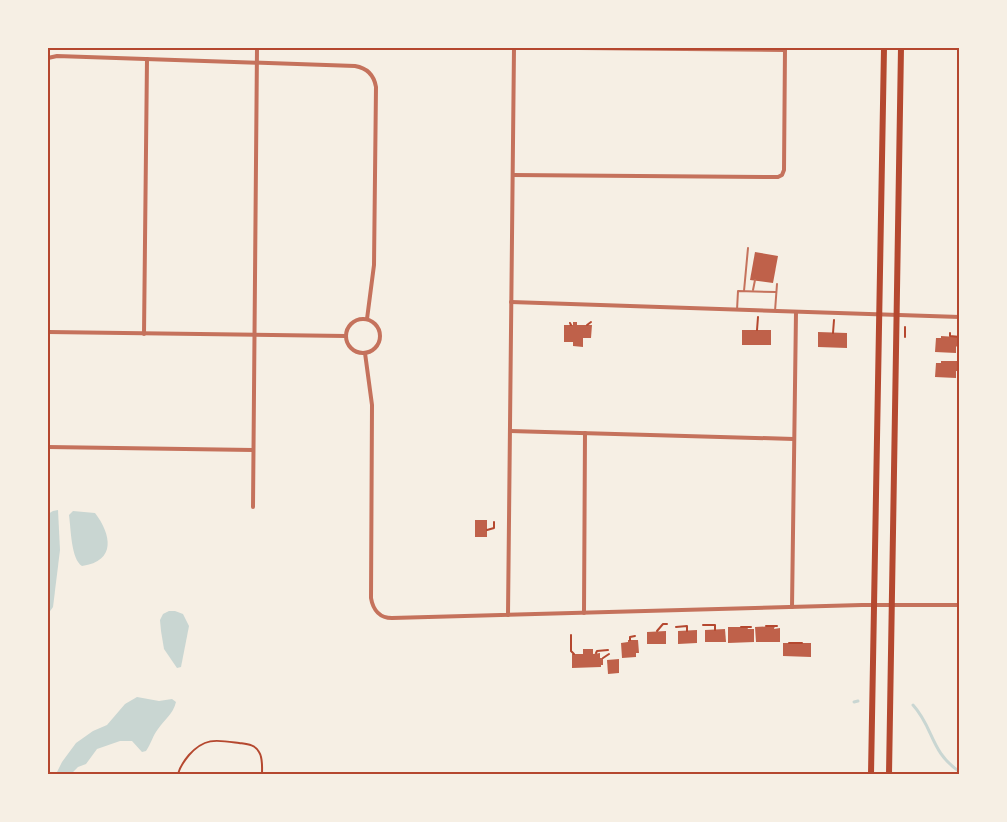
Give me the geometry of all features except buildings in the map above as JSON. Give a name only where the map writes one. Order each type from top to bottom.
[{"type":"main road","points":[[871,774],[884,48]]},
{"type":"main road","points":[[889,774],[901,48]]},
{"type":"street","points":[[252,507],[257,48]]},
{"type":"street","points":[[508,615],[514,48]]},
{"type":"street","points":[[513,175],[773,178],[780,176],[784,170],[785,49],[579,48]]},
{"type":"street","points":[[48,58],[57,56],[360,67],[369,72],[375,82],[374,265],[367,319]]},
{"type":"street","points":[[144,334],[147,59]]},
{"type":"street","points":[[511,302],[960,317]]},
{"type":"street","points":[[792,607],[796,312]]},
{"type":"street","points":[[358,319],[367,319],[376,324],[380,337],[374,350],[360,353],[352,349],[346,341],[346,336],[351,324],[358,319]]},
{"type":"street","points":[[48,332],[346,336]]},
{"type":"street","points":[[365,353],[372,405],[371,598],[378,614],[388,618],[874,605],[960,605]]},
{"type":"street","points":[[510,431],[794,439]]},
{"type":"street","points":[[584,613],[585,433]]},
{"type":"street","points":[[48,447],[253,450]]},
{"type":"lane","points":[[744,291],[748,248]]},
{"type":"lane","points":[[753,291],[755,280]]},
{"type":"lane","points":[[775,311],[777,284]]},
{"type":"lane","points":[[737,310],[738,291],[776,292]]},
{"type":"path","points":[[757,330],[758,310]]},
{"type":"path","points":[[833,333],[834,313]]},
{"type":"path","points":[[587,325],[591,322]]},
{"type":"path","points":[[950,333],[950,336],[960,337]]},
{"type":"path","points":[[487,530],[494,528],[494,522]]},
{"type":"path","points":[[657,631],[663,624],[667,624]]},
{"type":"path","points":[[703,625],[715,625],[715,630]]},
{"type":"path","points":[[676,627],[687,626],[687,631]]},
{"type":"path","points":[[741,627],[751,626]]},
{"type":"path","points":[[766,626],[777,626]]},
{"type":"path","points":[[571,635],[571,651],[574,654]]},
{"type":"path","points":[[630,640],[630,637],[634,636]]},
{"type":"path","points":[[789,643],[802,643]]},
{"type":"path","points":[[596,654],[597,651],[608,650]]},
{"type":"path","points":[[603,658],[609,654]]},
{"type":"path","points":[[178,774],[180,766],[197,746],[207,741],[226,741],[250,744],[256,748],[260,752],[262,760],[262,774]]},
{"type":"shaded area","points":[[58,510],[60,550],[53,607],[48,614],[48,514]]},
{"type":"shaded area","points":[[73,511],[95,513],[105,529],[107,538],[108,546],[106,553],[101,559],[82,566],[78,562],[72,543],[69,515]]},
{"type":"shaded area","points":[[169,611],[183,614],[189,626],[181,667],[177,668],[164,649],[161,631],[160,620],[163,614]]},
{"type":"shaded area","points":[[137,697],[159,701],[172,699],[176,702],[171,713],[156,731],[146,751],[142,752],[132,741],[120,741],[97,749],[86,764],[78,767],[71,774],[56,774],[76,743],[93,731],[107,725],[125,704]]},
{"type":"waterway","points":[[854,702],[858,701]]},
{"type":"waterway","points":[[913,705],[925,722],[937,748],[950,764],[960,772]]}]
